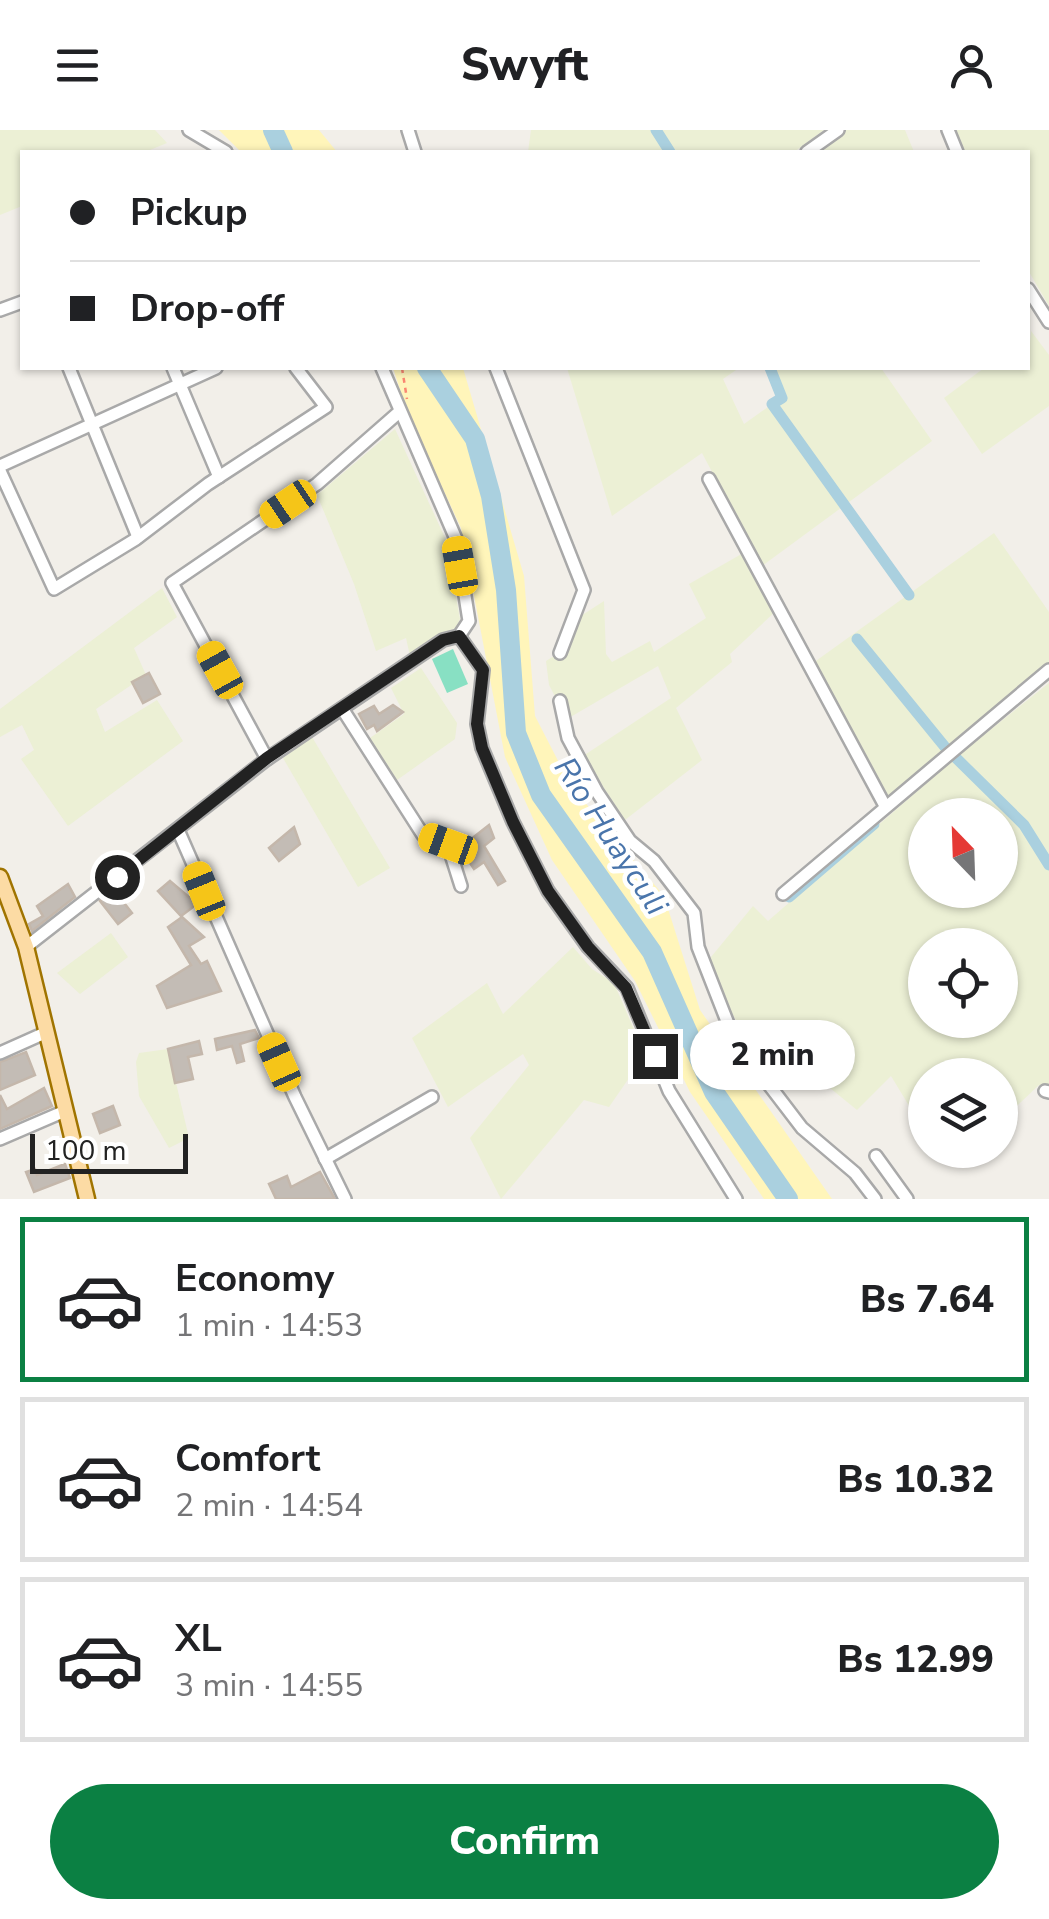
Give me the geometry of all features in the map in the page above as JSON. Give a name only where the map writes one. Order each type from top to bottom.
[{"type":"main road","points":[[0,877],[26,947],[87,1199]]},
{"type":"street","points":[[189,130],[223,150]]},
{"type":"street","points":[[810,150],[838,130]]},
{"type":"street","points":[[1030,292],[1049,322]]},
{"type":"street","points":[[70,370],[138,537]]},
{"type":"street","points":[[174,370],[220,478]]},
{"type":"street","points":[[212,370],[0,468],[54,589],[138,537],[326,407],[298,370]]},
{"type":"street","points":[[26,947],[267,758],[443,640],[459,636],[469,621],[456,539],[398,413],[383,370]]},
{"type":"street","points":[[497,370],[584,590],[560,654]]},
{"type":"street","points":[[267,758],[172,582],[317,484],[398,413]]},
{"type":"street","points":[[710,478],[884,804]]},
{"type":"street","points":[[459,636],[483,670],[477,724],[482,748],[513,822],[548,891],[588,947],[626,988],[670,1091],[736,1199]]},
{"type":"street","points":[[783,894],[884,804],[1049,670]]},
{"type":"street","points":[[560,700],[568,738],[598,792],[630,841],[654,861],[694,914],[698,948],[734,1039],[802,1128],[854,1173],[875,1199]]},
{"type":"street","points":[[343,710],[423,835],[448,844],[462,886]]},
{"type":"street","points":[[178,830],[345,1199]]},
{"type":"street","points":[[0,1052],[47,1032]]},
{"type":"street","points":[[326,1159],[432,1096]]},
{"type":"street","points":[[0,1140],[65,1111]]},
{"type":"street","points":[[876,1156],[906,1199]]},
{"type":"green space","points":[[0,130],[155,130],[167,143],[150,150],[20,150],[20,207],[0,215]]},
{"type":"green space","points":[[531,130],[824,130],[797,150],[528,150]]},
{"type":"green space","points":[[846,130],[905,130],[913,150],[819,150]]},
{"type":"green space","points":[[956,130],[1049,130],[1049,306],[1030,273],[1030,150],[964,150]]},
{"type":"green space","points":[[1031,331],[1049,355],[1049,406],[982,454],[944,398],[981,370],[1030,370]]},
{"type":"green space","points":[[568,370],[736,370],[723,379],[744,424],[785,395],[774,370],[882,370],[932,441],[762,566],[702,453],[612,516]]},
{"type":"green space","points":[[395,429],[446,540],[460,619],[456,628],[437,635],[410,656],[406,638],[376,651],[354,584],[317,495]]},
{"type":"green space","points":[[994,533],[1049,612],[1049,667],[886,798],[813,663]]},
{"type":"green space","points":[[745,552],[778,609],[730,654],[732,662],[676,708],[702,760],[625,820],[583,756],[671,698],[658,666],[567,719],[549,685],[546,661],[568,647],[573,621],[604,601],[606,654],[612,662],[650,641],[654,652],[706,618],[689,584]]},
{"type":"green space","points":[[162,588],[177,617],[134,648],[146,675],[96,709],[105,732],[157,700],[183,741],[68,826],[21,759],[34,750],[22,725],[0,737],[0,709]]},
{"type":"green space","points":[[453,649],[468,684],[447,693],[432,659]]},
{"type":"green space","points":[[421,668],[457,723],[455,739],[397,780],[370,738],[404,714],[391,688]]},
{"type":"green space","points":[[1049,683],[1049,1088],[1039,1085],[1018,1105],[1018,1058],[908,1058],[908,1104],[891,1076],[857,1110],[777,1045],[738,1024],[710,972],[711,957],[753,906],[768,921],[908,799],[908,908],[1018,908],[1018,798],[909,798]]},
{"type":"green space","points":[[312,737],[390,868],[358,887],[283,758]]},
{"type":"green space","points":[[111,933],[128,957],[80,994],[57,973]]},
{"type":"green space","points":[[573,947],[592,969],[614,983],[645,1055],[609,1107],[584,1100],[501,1199],[470,1138],[529,1065],[523,1054],[448,1107],[412,1038],[487,983],[503,1014]]},
{"type":"green space","points":[[168,1049],[189,1138],[169,1148],[139,1096],[136,1062],[139,1053]]},
{"type":"sand","points":[[219,130],[319,130],[335,150],[239,150]]},
{"type":"sand","points":[[394,370],[464,370],[524,576],[535,716],[571,786],[664,896],[700,1010],[832,1199],[764,1199],[690,1092],[635,981],[552,860],[505,757],[461,528],[408,414]]},
{"type":"building","points":[[149,673],[160,694],[143,703],[132,682]]},
{"type":"building","points":[[393,705],[403,712],[377,731],[374,725],[367,729],[359,714],[374,706],[379,714]]},
{"type":"building","points":[[489,825],[494,838],[484,846],[505,881],[498,885],[484,862],[474,869],[468,860],[464,863],[461,855],[469,848],[466,843]]},
{"type":"building","points":[[294,827],[300,844],[279,861],[269,848]]},
{"type":"building","points":[[170,881],[197,904],[181,916],[158,891]]},
{"type":"building","points":[[68,884],[75,897],[32,931],[29,924],[43,916],[37,906]]},
{"type":"building","points":[[114,890],[132,913],[118,924],[100,901]]},
{"type":"building","points":[[182,917],[204,937],[189,946],[201,964],[207,961],[221,991],[167,1008],[157,986],[191,965],[168,927]]},
{"type":"building","points":[[255,1030],[259,1038],[240,1044],[244,1061],[237,1063],[232,1046],[217,1050],[215,1039]]},
{"type":"building","points":[[199,1041],[202,1054],[188,1057],[193,1079],[175,1083],[168,1049]]},
{"type":"building","points":[[26,1052],[35,1075],[0,1090],[0,1062]]},
{"type":"building","points":[[44,1088],[52,1106],[0,1129],[0,1095],[7,1109]]},
{"type":"building","points":[[113,1106],[120,1125],[100,1133],[93,1114]]},
{"type":"building","points":[[65,1164],[70,1178],[34,1192],[26,1172],[35,1169],[37,1175]]},
{"type":"building","points":[[320,1172],[335,1199],[276,1199],[269,1184],[287,1176],[291,1187]]},
{"type":"waterway","name":"Río Huayculi","points":[[273,130],[282,150]]},
{"type":"waterway","points":[[656,130],[669,150]]},
{"type":"waterway","name":"Río Huayculi","points":[[428,370],[475,439],[491,496],[506,590],[516,733],[541,795],[652,952],[714,1092],[788,1199]]},
{"type":"waterway","points":[[771,370],[782,398],[772,404],[909,595]]},
{"type":"waterway","points":[[857,639],[945,747]]},
{"type":"waterway","points":[[952,754],[1024,825],[1049,865]]},
{"type":"waterway","points":[[789,897],[874,824]]},
{"type":"route","points":[[117,877],[267,758],[386,682],[443,640],[459,636],[483,670],[477,724],[482,748],[513,822],[548,891],[588,947],[626,988],[655,1056]]}]
